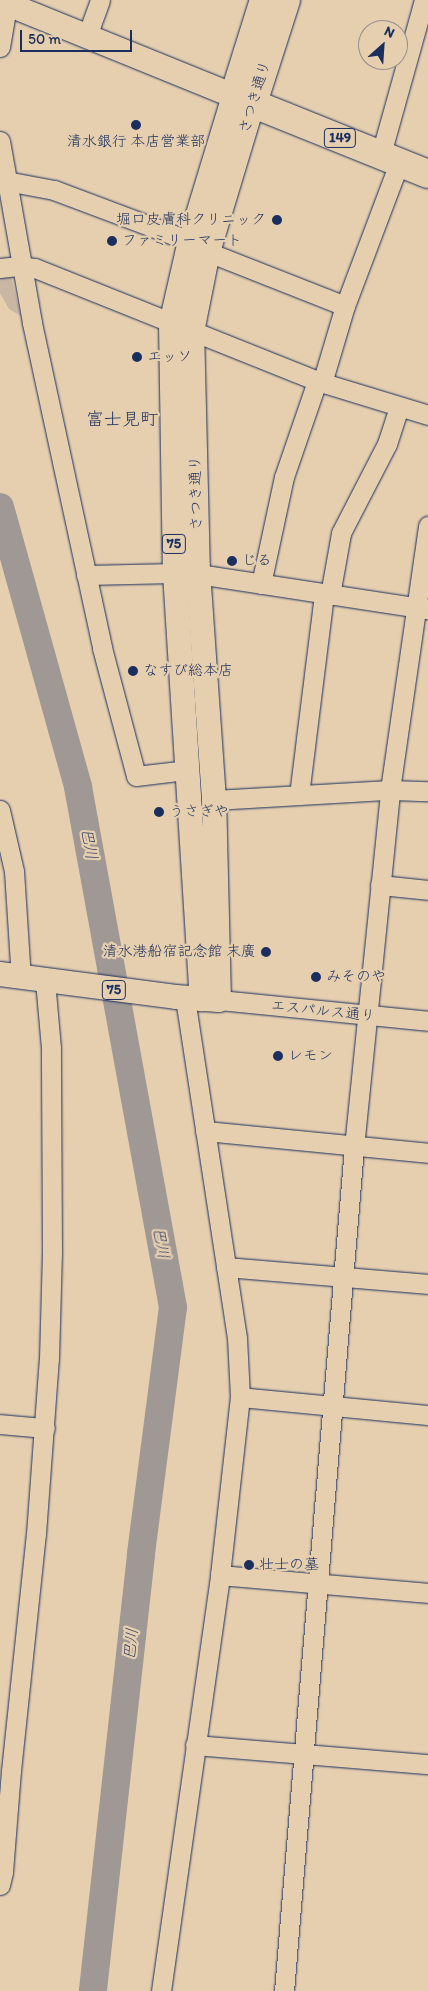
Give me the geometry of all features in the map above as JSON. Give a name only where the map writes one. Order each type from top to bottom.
[{"type":"highway","name":"さつき通り","points":[[244,100],[264,0]]},
{"type":"highway","name":"さつき通り","points":[[244,100],[286,0]]},
{"type":"highway","name":"149","points":[[244,100],[428,174]]},
{"type":"main road","points":[[5,1],[244,100]]},
{"type":"main road","name":"さつき通り","points":[[196,998],[187,778],[175,573],[182,328],[199,246],[244,100]]},
{"type":"main road","name":"さつき通り","points":[[182,328],[213,790],[196,998]]},
{"type":"main road","points":[[175,573],[198,574]]},
{"type":"main road","points":[[187,778],[213,790]]},
{"type":"main road","name":"75","points":[[11,976],[48,982],[196,998]]},
{"type":"street","points":[[86,36],[100,0]]},
{"type":"street","points":[[261,584],[284,477],[345,306],[390,159],[424,0]]},
{"type":"street","points":[[0,47],[5,1]]},
{"type":"street","points":[[0,141],[20,266],[86,575],[102,648],[136,776],[187,778]]},
{"type":"street","points":[[6,181],[54,190],[199,246],[345,306]]},
{"type":"street","points":[[0,268],[20,266],[35,268],[319,382],[399,408],[428,415]]},
{"type":"street","points":[[299,795],[327,595],[341,533],[387,444],[399,408]]},
{"type":"street","points":[[284,1991],[354,1147],[369,1016],[390,790],[422,609],[428,526]]},
{"type":"street","points":[[86,575],[175,573]]},
{"type":"street","points":[[198,574],[422,609]]},
{"type":"street","points":[[213,790],[299,795],[390,790],[428,792]]},
{"type":"street","points":[[0,810],[3,838],[14,871],[11,976]]},
{"type":"street","points":[[380,885],[428,890]]},
{"type":"street","points":[[0,1883],[5,1771],[36,1534],[45,1428],[52,1243],[51,1048],[48,982]]},
{"type":"street","points":[[161,1991],[220,1576],[240,1398],[237,1338],[205,1131],[196,998]]},
{"type":"street","name":"エスパルス通り","points":[[196,998],[428,1021]]},
{"type":"street","points":[[205,1131],[428,1154]]},
{"type":"street","points":[[226,1267],[428,1284]]},
{"type":"street","points":[[240,1398],[333,1408],[428,1415]]},
{"type":"street","points":[[0,1424],[45,1428]]},
{"type":"street","points":[[220,1576],[428,1593]]},
{"type":"street","points":[[195,1745],[428,1764]]},
{"type":"shaded area","points":[[11,276],[21,316],[9,309],[0,293],[0,277]]},
{"type":"waterway","name":"巴川","points":[[0,507],[78,787],[173,1307],[141,1555],[93,1991]]},
{"type":"place","name":"清水銀行 本店営業部","points":[[136,125]]},
{"type":"place","name":"堀口皮膚科クリニック","points":[[277,220]]},
{"type":"place","name":"ファミリーマート","points":[[112,241]]},
{"type":"place","name":"エッソ","points":[[137,357]]},
{"type":"place","name":"じる","points":[[232,561]]},
{"type":"place","name":"なすび総本店","points":[[133,671]]},
{"type":"place","name":"うさぎや","points":[[159,812]]},
{"type":"place","name":"清水港船宿記念館 末廣","points":[[266,952]]},
{"type":"place","name":"みそのや","points":[[316,977]]},
{"type":"place","name":"レモン","points":[[278,1056]]},
{"type":"place","name":"壮士の墓","points":[[249,1565]]},
{"type":"district","name":"富士見町","points":[[122,419]]}]
